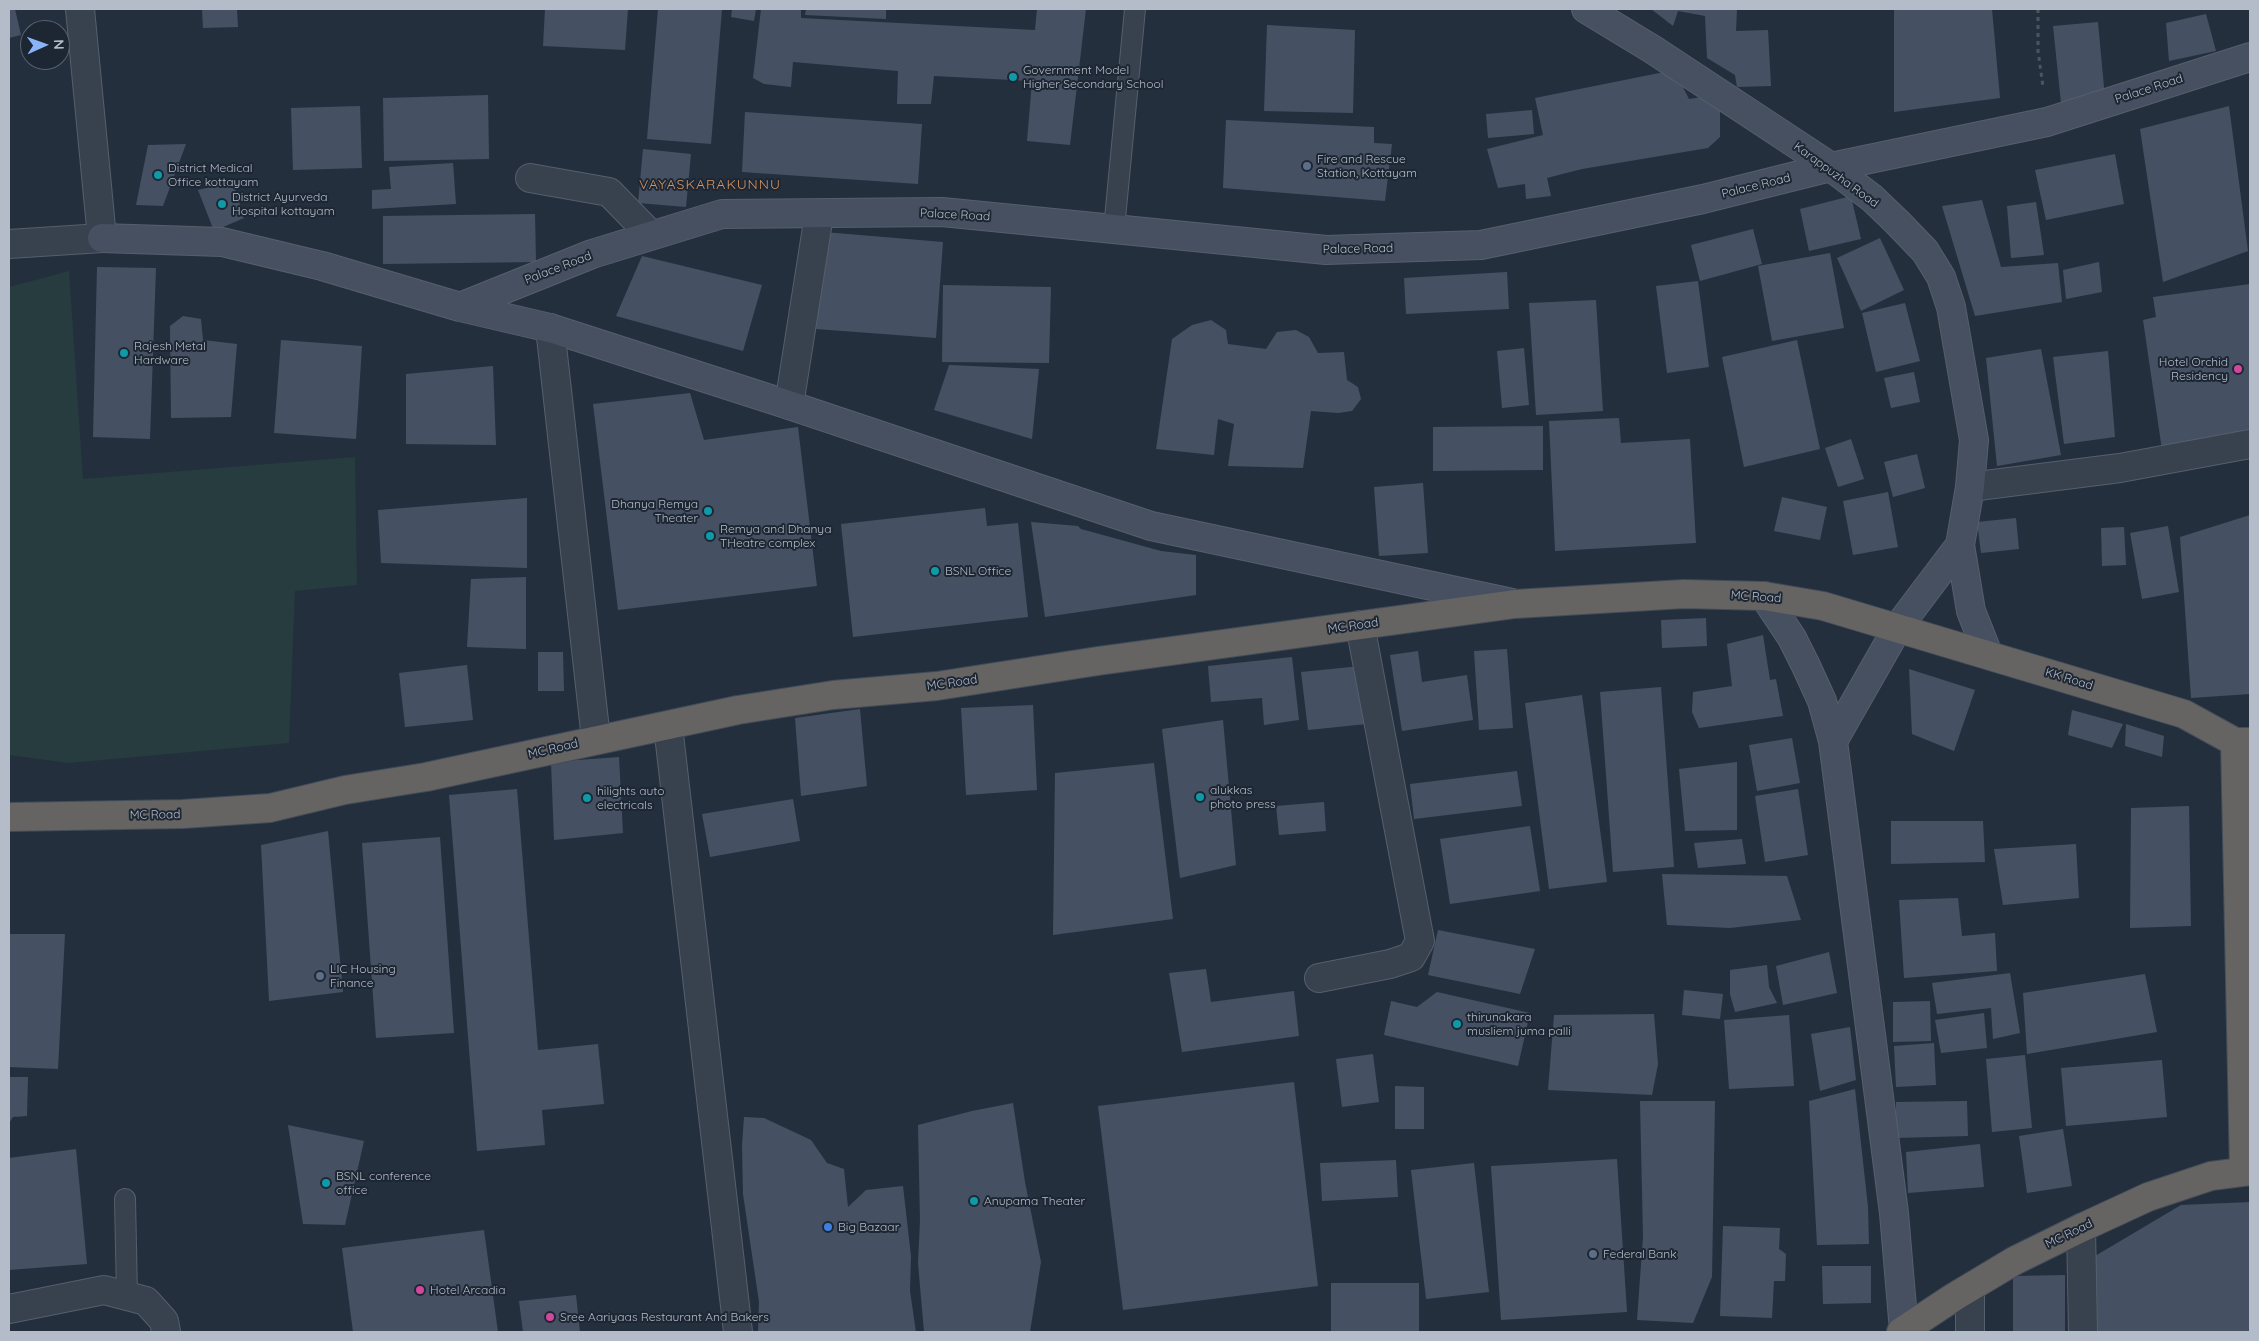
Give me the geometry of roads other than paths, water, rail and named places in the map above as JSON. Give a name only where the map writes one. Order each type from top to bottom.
[{"type":"highway","name":"MC Road","points":[[9,817],[183,814],[270,808],[345,790],[426,777],[738,710],[833,695],[937,686],[1098,661],[1515,604],[1684,594],[1764,596],[1823,606],[1898,627]]},
{"type":"highway","name":"KK Road","points":[[1898,627],[2184,714],[2243,742]]},
{"type":"highway","points":[[2243,742],[2247,1171]]},
{"type":"highway","name":"MC Road","points":[[1903,1331],[2014,1261],[2081,1228],[2148,1197],[2211,1176],[2247,1171]]},
{"type":"main road","name":"Karappuzha Road","points":[[1586,9],[1831,167],[1872,198],[1925,251],[1941,277],[1950,307],[1974,440],[1970,488],[1960,545],[1971,612],[1988,654]]},
{"type":"main road","name":"Palace Road","points":[[460,307],[592,254],[722,214],[819,215],[942,212],[1326,250],[1481,245],[1703,199],[1831,167],[2047,122],[2250,57]]},
{"type":"main road","points":[[102,238],[222,242],[322,266],[460,307],[550,328],[789,405],[1151,526],[1515,604]]},
{"type":"main road","name":"Karappuzha Road","points":[[1833,741],[1898,627],[1960,545]]},
{"type":"main road","points":[[1764,596],[1792,638],[1806,666],[1822,701],[1833,741],[1894,1213],[1903,1331]]},
{"type":"street","points":[[9,244],[102,238],[80,9]]},
{"type":"street","points":[[530,178],[609,192],[651,235]]},
{"type":"street","points":[[789,405],[819,215]]},
{"type":"street","points":[[550,328],[596,739]]},
{"type":"street","points":[[1970,488],[2120,468],[2250,444]]},
{"type":"street","points":[[1319,978],[1390,964],[1411,957],[1420,941],[1360,624]]},
{"type":"street","points":[[668,726],[738,1332]]},
{"type":"street","points":[[2081,1228],[2083,1332]]},
{"type":"street","points":[[1970,1288],[1970,1332]]},
{"type":"street","points":[[9,1309],[104,1290],[146,1301],[164,1321],[166,1332]]},
{"type":"lane","points":[[1114,229],[1135,9]]},
{"type":"lane","points":[[125,1200],[127,1296]]},
{"type":"place","name":"Government Model Higher Secondary School","points":[[1013,77]]},
{"type":"place","name":"Fire and Rescue Station, Kottayam","points":[[1307,166]]},
{"type":"place","name":"District Medical Office kottayam","points":[[158,175]]},
{"type":"place","name":"District Ayurveda Hospital kottayam","points":[[222,204]]},
{"type":"place","name":"Rajesh Metal Hardware","points":[[124,353]]},
{"type":"place","name":"Hotel Orchid Residency","points":[[2238,369]]},
{"type":"place","name":"Dhanya Remya Theater","points":[[708,511]]},
{"type":"place","name":"Remya and Dhanya THeatre complex","points":[[710,536]]},
{"type":"place","name":"BSNL Office","points":[[935,571]]},
{"type":"place","name":"alukkas photo press","points":[[1200,797]]},
{"type":"place","name":"hilights auto electricals","points":[[587,798]]},
{"type":"place","name":"LIC Housing Finance","points":[[320,976]]},
{"type":"place","name":"thirunakara musliem juma palli","points":[[1457,1024]]},
{"type":"place","name":"BSNL conference office","points":[[326,1183]]},
{"type":"place","name":"Anupama Theater","points":[[974,1201]]},
{"type":"place","name":"Big Bazaar","points":[[828,1227]]},
{"type":"place","name":"Federal Bank","points":[[1593,1254]]},
{"type":"place","name":"Hotel Arcadia","points":[[420,1290]]},
{"type":"place","name":"Sree Aariyaas Restaurant And Bakers","points":[[550,1317]]},
{"type":"district","name":"VAYASKARAKUNNU","points":[[710,185]]}]
